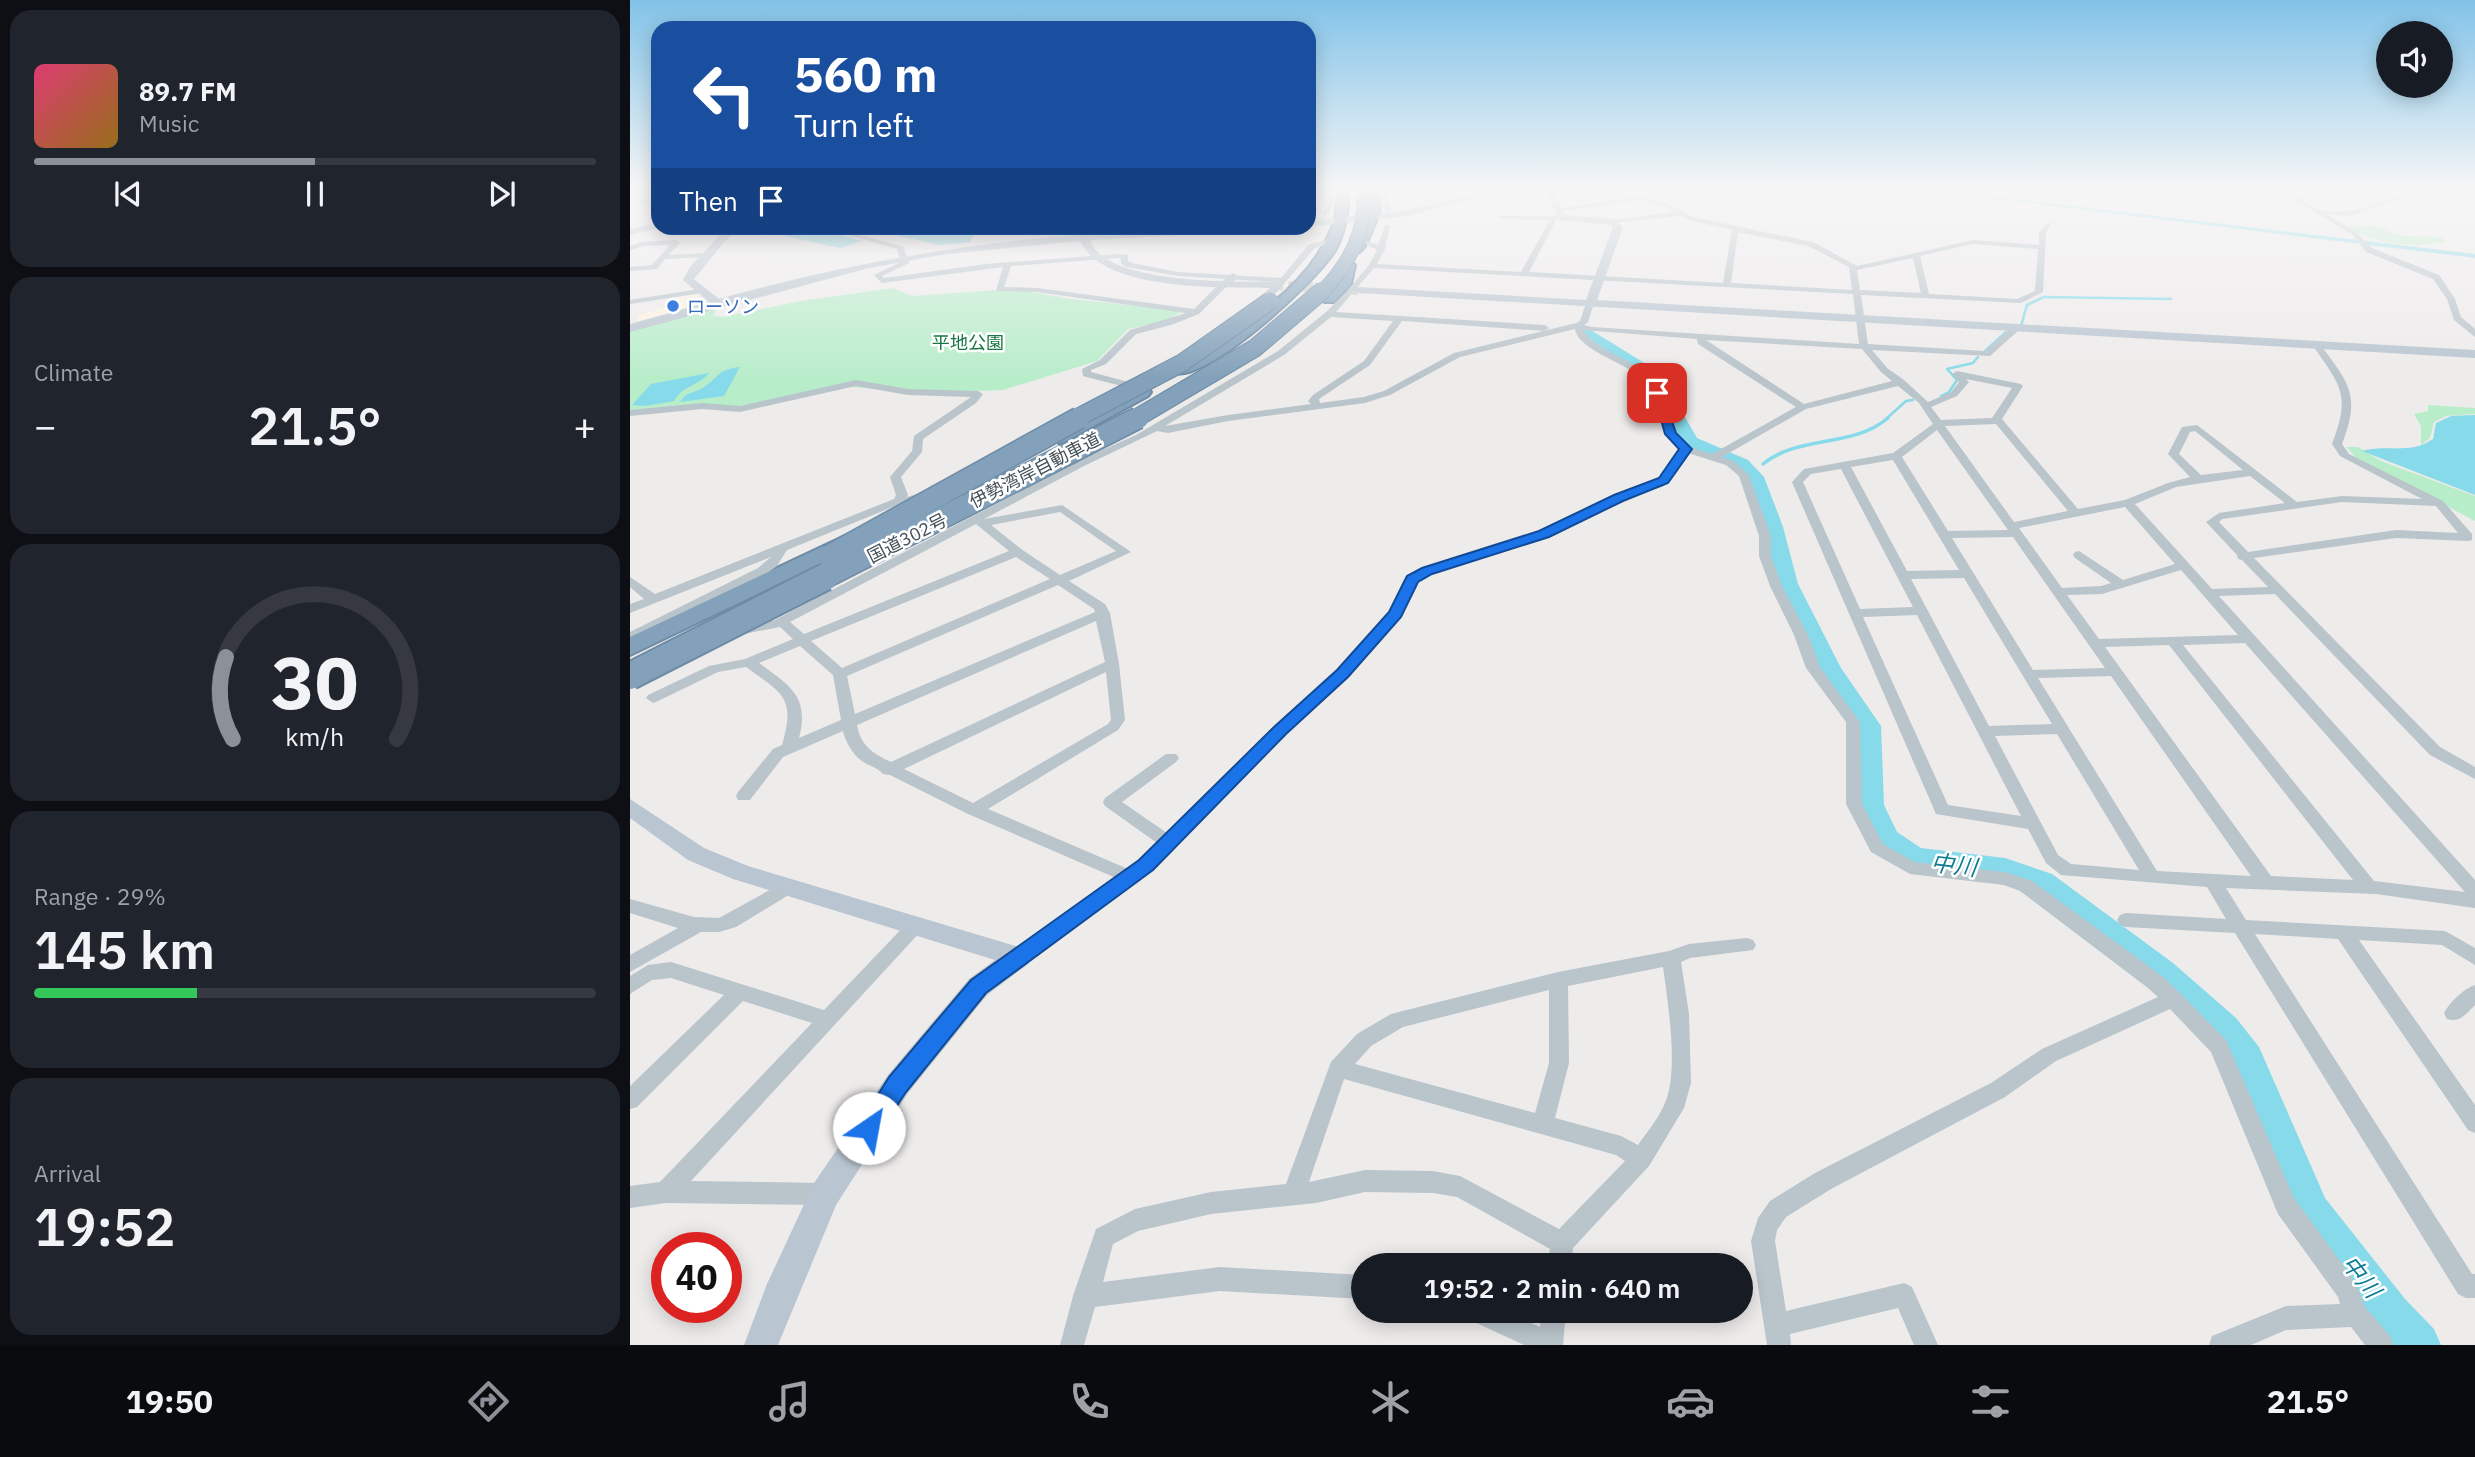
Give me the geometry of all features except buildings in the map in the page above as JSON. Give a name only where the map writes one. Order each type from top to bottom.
[{"type":"highway","name":"伊勢湾岸自動車道","points":[[630,659],[1086,430],[1190,373],[1247,337],[1294,300],[1335,253]]},
{"type":"highway","name":"伊勢湾岸自動車道","points":[[630,678],[1106,434],[1208,376],[1267,339],[1312,301],[1353,253]]},
{"type":"highway","name":"国道302号","points":[[630,678],[1027,478],[1209,377],[1290,322],[1348,265],[1354,253]]},
{"type":"highway","points":[[797,575],[1024,446],[1185,362],[1245,324],[1276,289],[1295,279],[1316,255]]},
{"type":"highway","name":"国道302号","points":[[630,647],[1099,416],[1254,325],[1282,303],[1316,255]]},
{"type":"highway","points":[[874,551],[932,532],[1140,428],[1330,307],[1344,284],[1348,265]]},
{"type":"street","points":[[630,269],[654,267],[667,253]]},
{"type":"street","points":[[709,253],[688,279],[699,291],[718,304]]},
{"type":"street","points":[[902,253],[905,258]]},
{"type":"street","points":[[630,328],[905,258],[939,253]]},
{"type":"street","points":[[1092,253],[1095,258],[1121,270],[1161,278],[1276,289]]},
{"type":"street","points":[[721,633],[769,627],[782,622],[1155,428],[1281,353],[1372,266],[1379,253]]},
{"type":"street","points":[[1524,274],[1536,253]]},
{"type":"street","points":[[1578,327],[1584,322],[1609,253]]},
{"type":"street","points":[[1727,285],[1732,253]]},
{"type":"street","points":[[1828,253],[1853,269],[1929,253]]},
{"type":"street","points":[[1372,266],[2025,300],[2039,292],[2042,253]]},
{"type":"street","points":[[2384,253],[2437,277],[2451,299],[2456,318],[2475,334]]},
{"type":"street","points":[[664,257],[707,255]]},
{"type":"street","points":[[630,609],[898,501],[913,500],[978,470],[1129,386],[1220,331],[1316,255]]},
{"type":"street","points":[[905,258],[901,266],[878,275],[882,281],[1008,264],[1122,256],[1125,263],[1151,270],[1233,278],[1276,289]]},
{"type":"street","points":[[1916,256],[1926,296]]},
{"type":"street","points":[[1008,264],[999,289],[1037,290],[1196,312]]},
{"type":"street","points":[[1853,269],[1864,346],[1884,370],[1926,406],[1939,423],[2265,882]]},
{"type":"street","points":[[1129,386],[1086,374],[1087,369],[1103,362],[1133,332],[1196,312],[1233,278]]},
{"type":"street","points":[[1359,290],[2475,354]]},
{"type":"street","points":[[630,302],[699,291]]},
{"type":"street","points":[[1330,307],[1399,318],[1557,331]]},
{"type":"street","points":[[1318,407],[1313,401],[1316,397],[1367,363],[1399,318]]},
{"type":"street","points":[[2456,318],[2475,319]]},
{"type":"street","points":[[1155,428],[1168,430],[1228,418],[1365,400],[1387,393],[1457,355],[1578,327],[1987,355]]},
{"type":"street","points":[[1578,327],[1579,333],[1589,343],[1638,371],[1651,384],[1662,405],[1671,434],[1686,449],[1718,455],[1744,475],[1765,536],[1765,556],[1776,586],[1801,635],[1813,668],[1853,722],[1854,804],[1877,848],[1910,867],[2005,880],[2026,886],[2155,982],[2173,999],[2220,1046],[2286,1206],[2347,1290],[2356,1315],[2381,1345]]},
{"type":"street","points":[[1926,406],[1954,394],[1964,382],[1953,370],[1976,366],[2016,328]]},
{"type":"street","points":[[1702,337],[1701,342],[1803,407]]},
{"type":"street","points":[[2242,556],[2396,534],[2468,537],[2439,503],[2352,460],[2338,450],[2337,444],[2349,411],[2347,391],[2317,345]]},
{"type":"street","points":[[1957,374],[2018,386],[1997,419],[2075,513]]},
{"type":"street","points":[[1718,455],[1803,407],[1901,382]]},
{"type":"street","points":[[630,413],[702,406],[740,409],[856,383],[908,392],[978,394],[974,401],[918,438],[917,452],[895,477],[902,495],[898,501]]},
{"type":"street","points":[[2000,421],[1939,423],[1896,456],[1808,471],[1797,482],[1942,810],[2033,824]]},
{"type":"street","points":[[2198,479],[2173,453],[2183,430],[2186,429],[2197,428],[2293,505]]},
{"type":"street","points":[[761,1345],[779,1296],[825,1194],[898,1084],[978,987],[1131,877],[1169,843],[1280,730],[1343,674],[1396,614],[1412,579],[1427,571],[1544,534],[1618,498],[1660,484],[1686,449]]},
{"type":"street","points":[[1896,456],[2151,877]]},
{"type":"street","points":[[1844,464],[1905,575],[1983,731],[2052,859],[2067,870],[2212,881],[2367,885],[2428,891],[2475,901]]},
{"type":"street","points":[[1943,535],[2014,530],[2075,513],[2128,503],[2172,485],[2253,472]]},
{"type":"street","points":[[840,674],[1125,552],[1058,507],[1047,483]]},
{"type":"street","points":[[2439,503],[2356,498],[2293,505],[2214,519],[2214,525],[2435,751],[2475,774]]},
{"type":"street","points":[[2128,503],[2475,892]]},
{"type":"street","points":[[980,521],[1058,507]]},
{"type":"street","points":[[974,810],[1112,727],[1118,720],[1112,664],[1100,607],[1017,552],[980,521]]},
{"type":"street","points":[[630,637],[762,571],[774,563],[782,548]]},
{"type":"street","points":[[653,698],[714,669],[749,662],[1017,552]]},
{"type":"street","points":[[2078,555],[2121,584]]},
{"type":"street","points":[[2058,593],[2102,590],[2184,565]]},
{"type":"street","points":[[1905,575],[1966,573]]},
{"type":"street","points":[[630,581],[654,600]]},
{"type":"street","points":[[2209,593],[2279,590]]},
{"type":"street","points":[[1856,613],[1922,611]]},
{"type":"street","points":[[744,796],[778,753],[1103,613]]},
{"type":"street","points":[[782,622],[840,674],[849,724],[857,750],[888,770],[974,810],[1131,877]]},
{"type":"street","points":[[2094,643],[2250,639]]},
{"type":"street","points":[[2173,640],[2367,885]]},
{"type":"street","points":[[749,662],[786,689],[797,706],[798,718],[789,748]]},
{"type":"street","points":[[888,770],[1112,664]]},
{"type":"street","points":[[2028,674],[2115,672]]},
{"type":"street","points":[[1983,731],[2062,729]]},
{"type":"street","points":[[1169,843],[1111,802],[1171,758]]},
{"type":"street","points":[[630,807],[696,854],[786,888],[1018,957]]},
{"type":"street","points":[[2212,881],[2466,1286],[2475,1286]]},
{"type":"street","points":[[634,910],[699,925],[729,923],[786,888]]},
{"type":"street","points":[[2126,920],[2238,924],[2445,938],[2475,957]]},
{"type":"street","points":[[630,964],[699,925]]},
{"type":"street","points":[[666,1192],[825,1019],[915,926]]},
{"type":"street","points":[[2343,932],[2475,1123]]},
{"type":"street","points":[[1294,1193],[1339,1069],[1364,1040],[1398,1020],[1558,980],[1671,958],[1689,951],[1747,945]]},
{"type":"street","points":[[1561,1253],[1642,1159],[1674,1108],[1681,1083],[1679,1014],[1671,958]]},
{"type":"street","points":[[630,986],[648,974],[671,970],[825,1019]]},
{"type":"street","points":[[1543,1123],[1559,1063],[1558,980]]},
{"type":"street","points":[[630,1100],[738,993]]},
{"type":"street","points":[[2454,1013],[2475,993]]},
{"type":"street","points":[[1926,1345],[1904,1296],[1777,1335],[1763,1241],[1766,1226],[1777,1209],[1823,1181],[1998,1090],[2049,1055],[2173,999]]},
{"type":"street","points":[[1339,1069],[1621,1146],[1642,1159]]},
{"type":"street","points":[[1072,1345],[1104,1237],[1135,1220],[1211,1203],[1365,1181],[1433,1182],[1460,1187],[1559,1253]]},
{"type":"street","points":[[630,1198],[666,1192],[825,1194]]},
{"type":"street","points":[[1085,1296],[1220,1279],[1351,1286]]},
{"type":"street","points":[[2221,1345],[2286,1318],[2356,1315]]},
{"type":"street","points":[[1504,1323],[1551,1345],[1553,1323]]},
{"type":"shaded area","points":[[692,294],[708,303],[637,324],[639,315],[665,307],[663,302]]},
{"type":"green space","name":"平地公園","points":[[893,288],[912,296],[1013,289],[1071,299],[1184,311],[1164,321],[1128,329],[1097,361],[1003,390],[928,393],[840,386],[729,408],[630,411],[630,331],[717,307],[713,316],[723,317],[801,301]]},
{"type":"green space","points":[[2428,405],[2475,408],[2475,414],[2446,416],[2434,422],[2430,438],[2421,445],[2421,426],[2414,414],[2428,411]]},
{"type":"green space","points":[[2347,447],[2358,447],[2381,461],[2475,496],[2475,521],[2355,457]]},
{"type":"water","points":[[740,367],[724,396],[680,402],[723,372]]},
{"type":"water","points":[[709,373],[674,401],[645,406],[632,405],[651,384]]},
{"type":"water","points":[[2475,415],[2475,495],[2362,451],[2416,447],[2433,439],[2436,423],[2451,416]]},
{"type":"waterway","points":[[2448,253],[2475,256]]},
{"type":"waterway","points":[[2021,326],[2027,305],[2044,297],[2171,299]]},
{"type":"waterway","name":"中川","points":[[1586,332],[1653,376],[1690,442],[1741,464],[1754,477],[1772,527],[1786,584],[1828,669],[1867,726],[1869,805],[1885,839],[1907,856],[1921,860],[2005,870],[2041,883],[2161,973],[2223,1029],[2246,1059],[2310,1213],[2389,1315],[2418,1345]]},
{"type":"waterway","points":[[1985,351],[2006,332]]},
{"type":"waterway","points":[[1941,396],[1949,392],[1957,380],[1947,369],[1973,363],[1978,357]]},
{"type":"waterway","points":[[1886,419],[1906,401],[1913,400]]},
{"type":"waterway","points":[[1763,464],[1793,449],[1858,434],[1874,428],[1888,418]]},
{"type":"tunnel","points":[[1273,285],[1359,290]]},
{"type":"place","name":"ローソン","points":[[673,306]]},
{"type":"route","points":[[869,1128],[898,1084],[978,987],[1146,865],[1204,810],[1280,730],[1343,674],[1396,614],[1407,584],[1412,579],[1420,573],[1494,552],[1544,534],[1597,511],[1618,498],[1664,481],[1680,452],[1686,449],[1671,434],[1657,393]]}]
